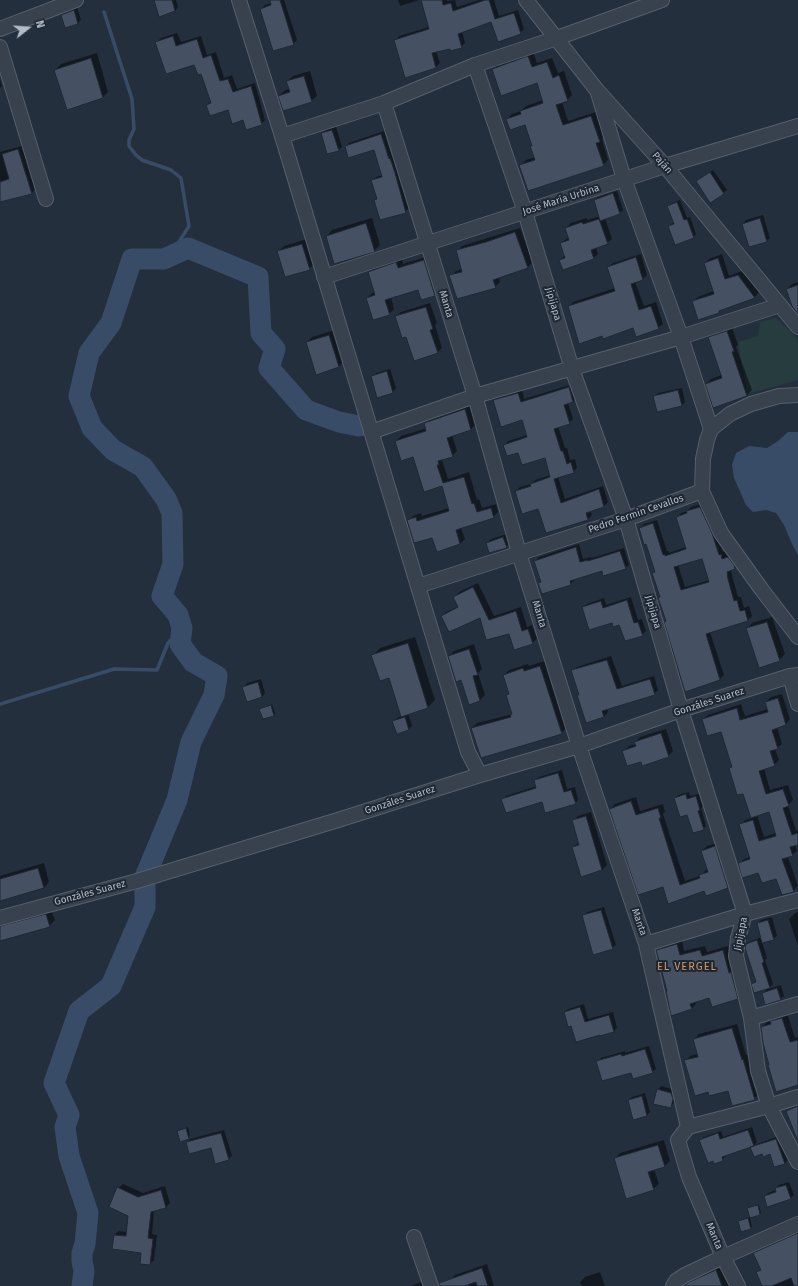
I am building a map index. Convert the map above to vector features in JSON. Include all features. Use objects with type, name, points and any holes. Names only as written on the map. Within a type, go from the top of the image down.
[{"type":"street","points":[[0,29],[76,0]]},
{"type":"street","points":[[239,0],[282,136],[468,752],[480,775]]},
{"type":"street","name":"Paján","points":[[526,0],[596,89],[665,166],[798,327]]},
{"type":"street","points":[[282,136],[384,103],[475,65],[557,38],[657,1]]},
{"type":"street","points":[[0,47],[46,199]]},
{"type":"street","name":"Jipijapa","points":[[475,65],[525,212],[572,369],[626,519],[681,710],[746,914],[738,938],[736,956],[751,1018],[758,1072],[769,1106],[798,1162]]},
{"type":"street","points":[[596,89],[624,179],[681,337],[711,429]]},
{"type":"street","name":"Manta","points":[[384,103],[475,396],[519,553],[580,746],[646,944],[688,1127],[678,1140],[689,1177],[723,1257],[738,1286]]},
{"type":"street","name":"José María Urbina","points":[[324,277],[624,179],[798,126]]},
{"type":"street","points":[[371,432],[475,396],[681,337],[780,305]]},
{"type":"street","points":[[798,395],[779,396],[751,404],[730,414],[711,429],[703,459],[702,491],[721,533],[798,637]]},
{"type":"street","name":"Pedro Fermin Cevallos","points":[[418,586],[626,519],[702,491]]},
{"type":"street","points":[[794,676],[798,704]]},
{"type":"street","name":"Gonzáles Suarez","points":[[0,918],[137,881],[338,820],[480,775],[580,746],[681,710],[794,676]]},
{"type":"street","points":[[646,944],[798,900]]},
{"type":"street","points":[[751,1018],[798,1004]]},
{"type":"street","points":[[688,1127],[798,1097]]},
{"type":"street","points":[[673,1286],[676,1281],[685,1275],[798,1224]]},
{"type":"street","points":[[414,1237],[431,1286]]},
{"type":"green space","points":[[776,318],[798,339],[798,380],[747,394],[738,342],[758,336],[760,322]]},
{"type":"water","points":[[788,432],[798,432],[798,555],[784,525],[776,513],[766,510],[753,512],[746,505],[734,478],[732,465],[736,453],[749,446],[767,448]]},
{"type":"building","points":[[154,0],[172,0],[175,11],[159,17]]},
{"type":"building","points":[[270,0],[280,0],[294,45],[273,51],[260,9],[271,5]]},
{"type":"building","points":[[421,0],[442,0],[443,5],[451,3],[453,11],[489,0],[495,19],[514,13],[521,34],[498,42],[491,22],[458,34],[462,48],[432,53],[436,68],[405,78],[394,40],[429,29]]},
{"type":"building","points":[[74,10],[78,24],[65,28],[61,15]]},
{"type":"building","points":[[173,36],[176,46],[197,39],[203,58],[211,55],[220,81],[228,79],[233,92],[251,86],[262,125],[246,130],[243,120],[232,124],[228,110],[210,116],[206,105],[211,103],[201,74],[198,75],[194,65],[166,74],[155,42]]},
{"type":"building","points":[[528,56],[532,67],[547,62],[553,78],[559,75],[568,101],[556,105],[563,125],[591,116],[600,142],[596,143],[604,166],[528,191],[519,165],[535,160],[530,146],[532,146],[525,125],[510,130],[506,119],[521,114],[520,111],[543,103],[537,83],[501,96],[492,69]]},
{"type":"building","points":[[91,58],[103,98],[67,110],[54,70]]},
{"type":"building","points":[[304,76],[312,102],[283,111],[278,96],[290,92],[286,81]]},
{"type":"building","points":[[332,130],[339,151],[327,154],[321,133]]},
{"type":"building","points":[[381,134],[395,173],[406,213],[380,220],[374,200],[377,199],[371,180],[382,177],[374,150],[348,158],[345,146]]},
{"type":"building","points":[[18,149],[32,194],[0,202],[0,182],[9,179],[2,154]]},
{"type":"building","points":[[710,172],[724,194],[710,203],[696,181]]},
{"type":"building","points":[[613,193],[620,214],[600,221],[594,200]]},
{"type":"building","points":[[677,202],[684,220],[687,219],[694,238],[675,245],[668,226],[674,224],[667,206]]},
{"type":"building","points":[[760,218],[767,242],[749,247],[742,224]]},
{"type":"building","points":[[599,219],[608,244],[591,250],[594,259],[563,270],[559,260],[565,258],[560,243],[569,240],[565,228],[582,222],[583,224]]},
{"type":"building","points":[[366,223],[375,252],[334,264],[326,236]]},
{"type":"building","points":[[515,232],[528,268],[493,280],[496,288],[457,299],[449,275],[462,272],[456,250]]},
{"type":"building","points":[[302,244],[310,270],[285,277],[277,251]]},
{"type":"building","points":[[636,257],[643,280],[631,284],[639,310],[651,306],[659,329],[636,337],[633,328],[603,339],[602,336],[579,344],[568,306],[615,291],[607,267]]},
{"type":"building","points":[[718,258],[725,279],[738,275],[755,298],[698,320],[692,301],[714,294],[704,263]]},
{"type":"building","points":[[424,260],[435,296],[421,300],[418,290],[385,300],[390,315],[373,320],[366,298],[375,295],[368,272],[396,262],[398,268]]},
{"type":"building","points":[[798,285],[798,314],[792,306],[786,289]]},
{"type":"building","points":[[426,307],[433,329],[430,330],[438,353],[414,361],[406,337],[402,338],[395,316]]},
{"type":"building","points":[[727,331],[734,351],[732,352],[747,396],[713,408],[705,384],[722,378],[708,337]]},
{"type":"building","points":[[329,335],[339,367],[316,375],[306,342]]},
{"type":"building","points":[[387,371],[393,393],[377,398],[371,376]]},
{"type":"building","points":[[569,387],[573,402],[564,405],[570,424],[554,429],[561,451],[563,451],[567,464],[571,462],[574,473],[554,479],[561,503],[599,489],[604,507],[586,513],[588,520],[546,533],[538,509],[522,514],[515,491],[531,486],[530,484],[550,477],[545,458],[522,465],[518,453],[507,456],[503,445],[527,437],[522,420],[501,427],[493,400],[518,393],[521,402]]},
{"type":"building","points":[[678,390],[682,406],[657,412],[653,396]]},
{"type":"building","points":[[465,409],[471,430],[447,438],[453,457],[438,461],[439,465],[437,465],[443,483],[464,477],[472,504],[474,503],[477,512],[491,508],[494,518],[456,530],[460,544],[437,552],[432,538],[414,543],[407,520],[416,517],[417,521],[449,511],[442,486],[424,492],[413,457],[401,461],[395,441],[426,431],[424,423]]},
{"type":"building","points":[[700,507],[712,533],[719,555],[721,554],[722,559],[728,557],[734,565],[735,569],[727,572],[728,579],[734,601],[737,600],[740,611],[745,610],[748,621],[706,634],[720,680],[685,692],[664,622],[666,621],[658,598],[660,597],[652,573],[655,572],[639,528],[653,523],[663,555],[665,554],[665,556],[686,549],[676,517],[687,513],[686,511]],"holes":[[[702,559],[709,582],[681,590],[674,567]]]},
{"type":"building","points":[[503,537],[507,548],[489,553],[486,543]]},
{"type":"building","points":[[576,547],[580,562],[620,551],[626,569],[603,576],[602,571],[570,581],[571,585],[542,594],[538,583],[541,582],[534,561]]},
{"type":"building","points":[[473,587],[489,620],[516,611],[522,631],[528,629],[533,644],[514,650],[509,634],[486,640],[480,618],[449,632],[441,616],[458,607],[453,597]]},
{"type":"building","points":[[627,600],[634,623],[638,622],[643,636],[625,641],[619,625],[613,627],[612,623],[589,630],[582,607],[601,601],[603,608]]},
{"type":"building","points":[[767,622],[780,661],[759,668],[746,628]]},
{"type":"building","points":[[408,643],[428,708],[401,717],[389,678],[380,681],[371,655]]},
{"type":"building","points":[[469,649],[478,675],[473,676],[480,701],[469,705],[461,680],[456,682],[448,656]]},
{"type":"building","points":[[607,660],[617,689],[650,679],[655,695],[602,711],[604,717],[586,723],[571,670]]},
{"type":"building","points":[[540,666],[562,734],[481,758],[471,728],[511,717],[510,715],[512,714],[506,695],[509,694],[503,675],[523,668],[524,671]]},
{"type":"building","points":[[258,682],[262,697],[247,702],[242,687]]},
{"type":"building","points":[[778,698],[786,725],[772,730],[778,749],[770,751],[775,766],[759,771],[766,794],[783,789],[789,806],[783,808],[792,835],[798,833],[798,845],[790,847],[793,856],[782,859],[794,892],[782,895],[776,879],[762,883],[758,873],[742,878],[738,863],[750,859],[739,824],[753,820],[759,841],[776,836],[769,812],[751,818],[743,794],[737,795],[729,768],[732,767],[721,732],[707,736],[702,719],[737,708],[740,720],[768,712],[765,702]]},
{"type":"building","points":[[271,705],[274,716],[263,719],[259,709]]},
{"type":"building","points":[[405,717],[409,730],[397,734],[392,721]]},
{"type":"building","points":[[661,733],[669,757],[642,766],[641,762],[627,766],[622,751],[636,746],[634,742]]},
{"type":"building","points":[[558,773],[564,792],[571,790],[576,804],[545,813],[542,802],[506,813],[501,799],[536,788],[534,780]]},
{"type":"building","points":[[686,794],[687,799],[696,796],[700,810],[698,811],[704,830],[693,833],[687,815],[680,817],[674,798]]},
{"type":"building","points":[[631,801],[636,815],[658,808],[661,818],[659,818],[680,885],[700,878],[699,875],[708,872],[701,851],[715,846],[728,888],[706,896],[704,891],[668,904],[663,887],[638,895],[609,809]]},
{"type":"building","points":[[586,816],[602,870],[581,877],[572,847],[579,845],[572,820]]},
{"type":"building","points":[[38,868],[44,888],[0,901],[0,879]]},
{"type":"building","points":[[601,910],[613,949],[593,955],[582,915]]},
{"type":"building","points":[[46,914],[50,927],[0,941],[0,926]]},
{"type":"building","points":[[768,920],[774,940],[762,943],[757,923]]},
{"type":"building","points":[[757,940],[770,988],[754,993],[751,984],[756,982],[745,948],[746,944]]},
{"type":"building","points":[[677,944],[680,955],[700,950],[702,956],[723,950],[729,973],[731,972],[738,999],[712,1007],[709,998],[690,1004],[692,1009],[671,1016],[667,991],[656,950]]},
{"type":"building","points":[[777,988],[781,1000],[765,1005],[762,993]]},
{"type":"building","points":[[580,1007],[585,1022],[609,1015],[614,1032],[576,1042],[571,1026],[568,1027],[564,1012]]},
{"type":"building","points":[[782,1018],[790,1042],[798,1040],[798,1085],[776,1092],[768,1065],[761,1027],[771,1024],[770,1021]]},
{"type":"building","points":[[732,1028],[755,1100],[732,1106],[728,1091],[709,1096],[708,1092],[695,1096],[684,1060],[698,1057],[693,1039]]},
{"type":"building","points":[[645,1049],[653,1073],[633,1079],[631,1073],[602,1081],[596,1061],[621,1054],[622,1056]]},
{"type":"building","points":[[657,1089],[671,1093],[673,1099],[671,1108],[653,1104]]},
{"type":"building","points":[[642,1096],[647,1116],[633,1120],[628,1100]]},
{"type":"building","points":[[798,1106],[798,1139],[797,1139],[786,1111]]},
{"type":"building","points":[[186,1128],[189,1139],[180,1142],[177,1131]]},
{"type":"building","points":[[748,1130],[754,1146],[722,1157],[723,1161],[714,1164],[713,1161],[708,1163],[699,1140],[718,1133],[720,1139]]},
{"type":"building","points":[[221,1133],[229,1160],[215,1164],[211,1148],[189,1154],[186,1142]]},
{"type":"building","points":[[776,1139],[785,1164],[774,1167],[770,1154],[763,1157],[762,1154],[754,1157],[750,1147]]},
{"type":"building","points":[[658,1145],[665,1167],[648,1172],[654,1190],[626,1199],[614,1158]]},
{"type":"building","points":[[786,1185],[791,1199],[767,1207],[764,1196],[776,1192],[775,1188]]},
{"type":"building","points":[[117,1187],[138,1197],[161,1190],[166,1208],[151,1212],[148,1238],[153,1239],[150,1265],[140,1264],[141,1253],[112,1249],[114,1235],[126,1236],[128,1216],[109,1207]]},
{"type":"building","points":[[758,1205],[760,1215],[750,1218],[747,1208]]},
{"type":"building","points":[[748,1218],[751,1229],[741,1232],[738,1221]]},
{"type":"building","points":[[798,1233],[798,1286],[794,1286],[791,1278],[772,1286],[762,1286],[756,1272],[761,1270],[753,1253]]},
{"type":"building","points":[[482,1268],[488,1286],[477,1286],[476,1282],[464,1286],[439,1286],[439,1283]]},
{"type":"building","points":[[716,1270],[722,1286],[684,1286],[689,1282]]},
{"type":"waterway","points":[[104,12],[132,99],[134,129],[129,140],[129,146],[142,160],[171,170],[181,178],[189,226],[177,245],[164,259]]},
{"type":"waterway","points":[[82,1286],[84,1271],[82,1253],[85,1244],[88,1213],[69,1156],[65,1127],[69,1115],[54,1083],[79,1011],[111,986],[145,907],[145,877],[177,800],[191,742],[214,695],[217,676],[193,662],[180,644],[182,628],[178,615],[162,596],[173,564],[172,513],[166,499],[143,467],[113,450],[92,428],[79,396],[89,353],[111,323],[132,259],[164,259],[188,248],[258,277],[261,333],[275,349],[269,368],[306,410],[339,422],[359,426]]},
{"type":"waterway","points":[[0,704],[114,669],[157,670],[168,643],[182,628]]},
{"type":"district","name":"EL VERGEL","points":[[687,967]]}]
